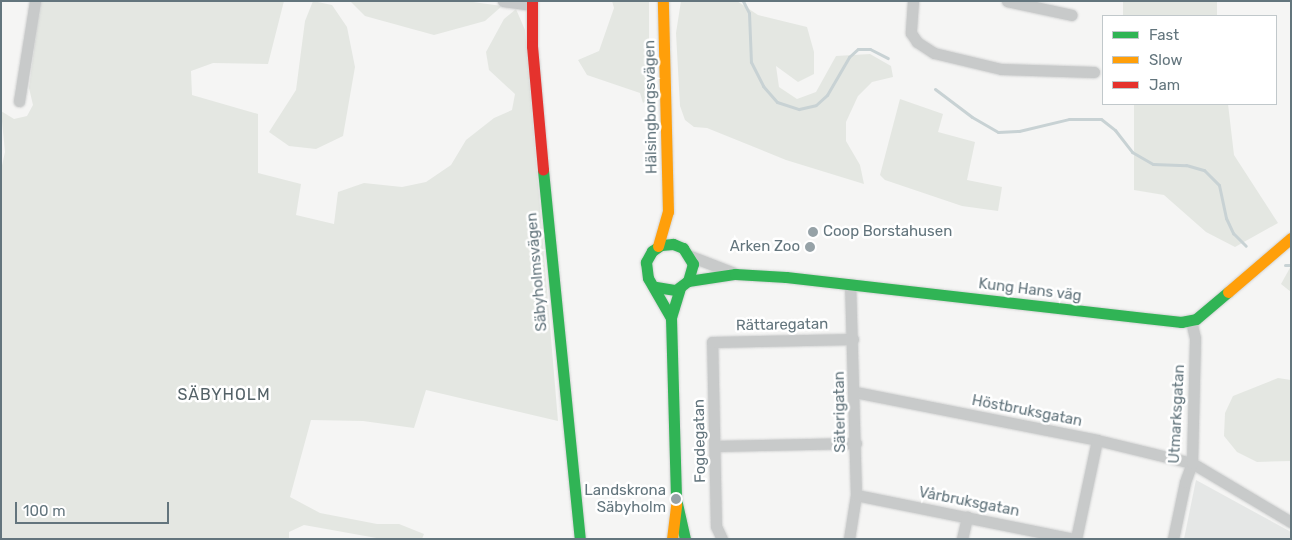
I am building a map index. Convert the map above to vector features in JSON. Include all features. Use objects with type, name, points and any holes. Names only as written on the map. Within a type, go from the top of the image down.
[{"type":"street","points":[[19,101],[35,1]]},
{"type":"street","points":[[503,1],[532,3]]},
{"type":"street","name":"Hälsingborgsvägen","points":[[658,246],[668,212],[663,1]]},
{"type":"street","points":[[912,1],[911,33],[917,42],[934,53],[1001,69],[1094,72]]},
{"type":"street","points":[[1007,1],[1072,15]]},
{"type":"street","name":"Säbyholmsvägen","points":[[532,3],[532,46],[563,400],[580,539]]},
{"type":"street","name":"Hälsingborgsvägen","points":[[668,212],[680,246]]},
{"type":"street","points":[[1191,320],[1291,238]]},
{"type":"street","points":[[671,318],[656,287],[648,278],[646,266],[649,254],[658,246],[669,243],[680,246],[690,256],[693,269],[684,285],[671,318],[676,503],[672,539]]},
{"type":"street","name":"Kung Hans väg","points":[[690,256],[735,274],[850,284],[1181,322],[1191,320]]},
{"type":"street","name":"Kung Hans väg","points":[[684,285],[735,274]]},
{"type":"street","name":"Säterigatan","points":[[849,539],[856,495],[856,392],[850,284]]},
{"type":"street","points":[[656,287],[668,291],[684,285]]},
{"type":"street","name":"Utmarksgatan","points":[[1173,539],[1185,482],[1192,463],[1195,338],[1191,320]]},
{"type":"street","name":"Rättaregatan","points":[[712,342],[853,339]]},
{"type":"street","name":"Fogdegatan","points":[[712,342],[716,526],[722,539]]},
{"type":"street","name":"Höstbruksgatan","points":[[856,392],[1097,440],[1192,463],[1291,522]]},
{"type":"street","points":[[1076,539],[1097,440]]},
{"type":"street","points":[[715,446],[856,442]]},
{"type":"street","name":"Vårbruksgatan","points":[[856,495],[1076,539]]},
{"type":"street","points":[[676,503],[685,539]]},
{"type":"street","points":[[962,539],[967,517]]},
{"type":"shaded area","points":[[40,1],[284,1],[268,64],[213,63],[191,71],[192,95],[258,114],[258,173],[301,184],[296,215],[334,224],[338,192],[364,183],[402,187],[426,182],[451,165],[466,140],[494,118],[512,110],[515,94],[489,70],[486,52],[504,19],[516,9],[525,30],[558,421],[426,390],[414,428],[363,421],[311,420],[290,497],[320,513],[377,524],[399,524],[424,534],[422,539],[382,539],[304,525],[289,532],[289,539],[1,539],[1,170],[5,152],[1,111],[14,119],[27,116],[33,105],[29,88]]},
{"type":"shaded area","points":[[313,1],[332,5],[347,27],[355,67],[343,136],[316,149],[289,146],[269,132],[296,90],[305,21]]},
{"type":"shaded area","points":[[350,1],[466,1],[502,6],[485,21],[434,35],[365,16]]},
{"type":"shaded area","points":[[612,1],[649,1],[649,99],[643,103],[640,93],[587,75],[578,60],[599,51],[614,8]]},
{"type":"shaded area","points":[[681,1],[737,1],[758,15],[807,27],[814,52],[814,74],[798,82],[776,66],[779,87],[797,99],[816,92],[836,56],[870,54],[891,66],[893,77],[872,82],[858,96],[846,122],[846,141],[860,165],[864,184],[786,160],[707,128],[694,127],[685,120],[680,106],[676,33]]},
{"type":"shaded area","points":[[1123,1],[1217,1],[1217,15],[1123,15]]},
{"type":"shaded area","points":[[900,99],[943,114],[938,132],[975,142],[967,180],[1002,187],[998,211],[962,206],[885,180],[880,175]]},
{"type":"shaded area","points":[[1134,105],[1228,105],[1234,155],[1278,223],[1235,247],[1206,232],[1164,195],[1134,190]]},
{"type":"shaded area","points":[[1291,266],[1291,292],[1281,284]]},
{"type":"shaded area","points":[[1278,378],[1291,380],[1291,461],[1257,462],[1237,452],[1224,436],[1225,413],[1233,396]]},
{"type":"shaded area","points":[[1196,480],[1291,532],[1291,539],[1184,539]]},
{"type":"waterway","points":[[743,1],[749,13],[751,62],[763,86],[777,102],[799,109],[816,105],[827,95],[849,57],[858,49],[870,49],[888,58]]},
{"type":"waterway","points":[[935,89],[972,117],[998,132],[1019,131],[1069,119],[1101,119],[1115,130],[1132,152],[1153,164],[1186,165],[1204,170],[1219,185],[1226,218],[1233,233],[1246,246]]},
{"type":"waterway","points":[[1285,265],[1291,265]]},
{"type":"traffic: fast","points":[[543,170],[580,539]]},
{"type":"traffic: fast","points":[[656,287],[676,290],[688,281],[693,264],[683,248],[673,244],[661,245],[652,251],[646,262],[648,278],[671,318]]},
{"type":"traffic: fast","points":[[688,281],[735,274],[786,277],[1181,322],[1196,319],[1228,292]]},
{"type":"traffic: fast","points":[[680,288],[671,318],[676,499],[685,539]]},
{"type":"traffic: slow","points":[[658,246],[668,212],[663,1]]},
{"type":"traffic: slow","points":[[1228,292],[1291,238]]},
{"type":"traffic: slow","points":[[672,539],[676,504]]},
{"type":"traffic: jam","points":[[532,1],[532,46],[543,170]]},
{"type":"place","name":"Coop Borstahusen","points":[[813,232]]},
{"type":"place","name":"Arken Zoo","points":[[810,247]]},
{"type":"place","name":"Landskrona Säbyholm","points":[[676,499]]},
{"type":"district","name":"SÄBYHOLM","points":[[224,395]]}]
